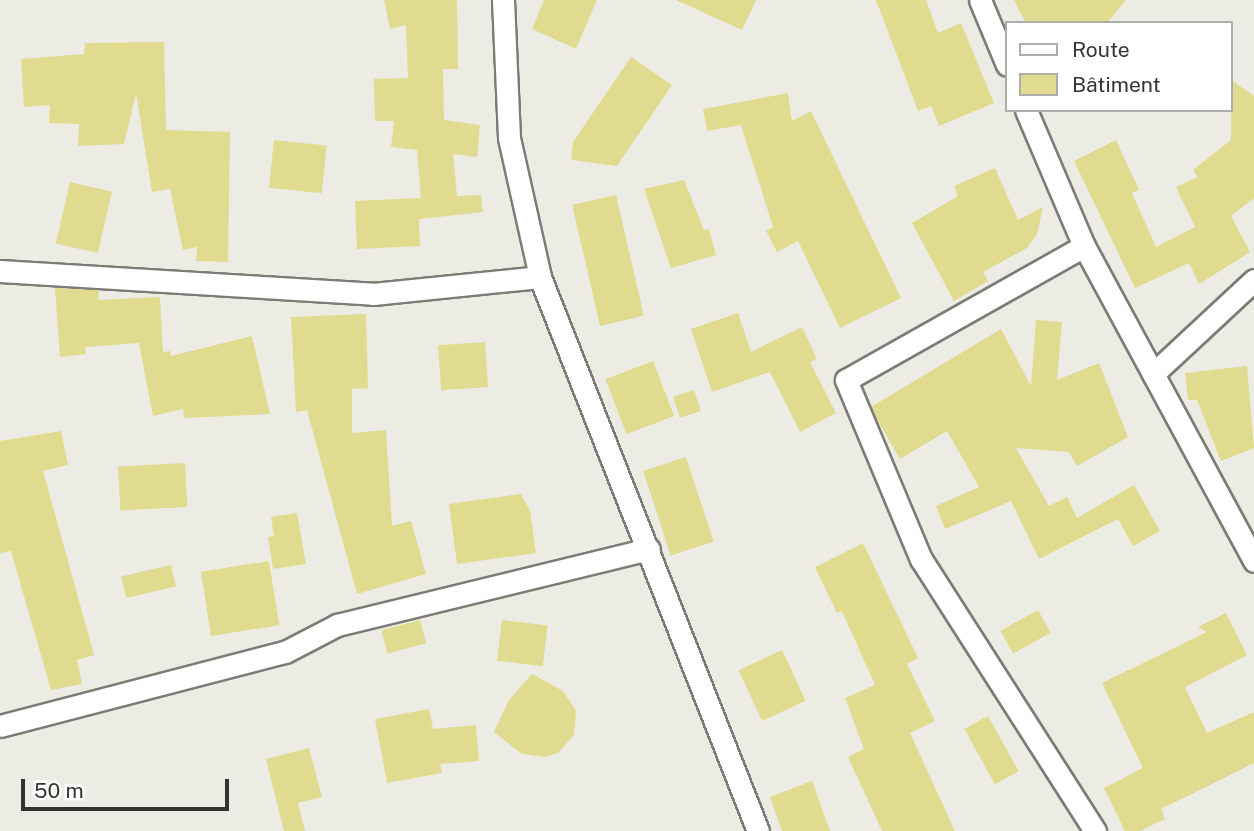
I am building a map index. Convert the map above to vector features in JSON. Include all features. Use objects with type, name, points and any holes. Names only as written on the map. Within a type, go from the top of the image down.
[{"type":"street","points":[[503,0],[509,138],[540,277],[758,831]]},
{"type":"street","points":[[980,0],[1006,63]]},
{"type":"street","points":[[1027,112],[1084,247],[1254,561]]},
{"type":"street","points":[[1084,247],[846,380],[921,559],[1095,831]]},
{"type":"street","points":[[0,271],[373,294],[540,277]]},
{"type":"street","points":[[1153,374],[1254,280]]},
{"type":"street","points":[[0,726],[285,652],[337,625],[649,549]]},
{"type":"building","points":[[384,0],[457,0],[458,69],[443,69],[444,120],[480,125],[477,157],[453,154],[457,196],[481,195],[483,212],[419,219],[420,246],[357,249],[355,201],[421,198],[417,150],[391,147],[394,121],[375,121],[374,79],[408,78],[406,25],[390,29]]},
{"type":"building","points":[[544,0],[597,0],[576,49],[532,29]]},
{"type":"building","points":[[676,0],[756,0],[742,30]]},
{"type":"building","points":[[876,0],[926,0],[938,33],[961,23],[994,103],[939,126],[931,106],[918,111]]},
{"type":"building","points":[[1014,0],[1126,0],[1109,21],[1025,21]]},
{"type":"building","points":[[164,42],[166,130],[230,132],[228,262],[196,261],[197,247],[183,250],[170,189],[152,192],[136,93],[124,144],[78,146],[79,124],[49,123],[50,105],[24,107],[21,59],[84,54],[85,43]]},
{"type":"building","points":[[631,57],[672,85],[617,166],[571,160],[573,142]]},
{"type":"building","points":[[1233,81],[1254,96],[1254,198],[1231,216],[1250,252],[1199,284],[1189,263],[1135,288],[1074,161],[1116,140],[1139,190],[1132,193],[1156,247],[1195,227],[1176,187],[1198,177],[1193,170],[1231,140]]},
{"type":"building","points":[[788,93],[792,121],[811,111],[901,298],[840,328],[798,241],[777,252],[766,231],[773,227],[741,125],[707,131],[703,109]]},
{"type":"building","points":[[274,140],[327,146],[322,193],[269,188]]},
{"type":"building","points":[[995,168],[1018,220],[1043,207],[1037,234],[1027,248],[983,272],[988,281],[954,301],[912,223],[958,196],[954,186]]},
{"type":"building","points":[[684,180],[704,230],[709,229],[716,255],[671,268],[644,189]]},
{"type":"building","points":[[70,182],[112,192],[98,253],[56,243]]},
{"type":"building","points":[[616,195],[644,316],[600,326],[572,205]]},
{"type":"building","points":[[55,288],[99,290],[98,300],[160,297],[163,352],[170,351],[171,356],[252,336],[270,414],[184,418],[183,409],[153,416],[139,343],[85,347],[86,354],[60,357]]},
{"type":"building","points":[[738,313],[751,352],[802,327],[817,359],[810,362],[836,413],[800,432],[770,372],[712,392],[691,329]]},
{"type":"building","points":[[366,314],[368,388],[352,389],[352,433],[386,430],[392,526],[411,521],[426,574],[357,594],[307,410],[296,412],[291,317]]},
{"type":"building","points":[[1036,320],[1062,322],[1057,380],[1099,363],[1128,437],[1077,466],[1069,452],[1016,448],[1049,506],[1067,497],[1077,518],[1134,485],[1160,531],[1133,546],[1118,519],[1039,559],[1011,501],[945,529],[936,506],[979,487],[947,431],[900,459],[871,407],[1001,329],[1031,386]]},
{"type":"building","points":[[485,342],[488,387],[441,390],[438,345]]},
{"type":"building","points":[[653,361],[674,416],[627,434],[605,379]]},
{"type":"building","points":[[1247,366],[1254,448],[1221,461],[1197,400],[1188,400],[1185,373]]},
{"type":"building","points":[[694,390],[701,411],[680,418],[673,397]]},
{"type":"building","points":[[61,431],[68,465],[43,471],[94,655],[77,660],[82,684],[51,690],[11,551],[0,553],[0,441]]},
{"type":"building","points":[[686,457],[714,542],[671,556],[643,471]]},
{"type":"building","points":[[185,463],[187,507],[120,510],[118,467]]},
{"type":"building","points":[[521,494],[530,511],[536,553],[457,564],[449,504]]},
{"type":"building","points":[[297,513],[306,564],[273,569],[268,537],[274,536],[271,517]]},
{"type":"building","points":[[863,543],[918,658],[907,664],[935,721],[910,733],[955,831],[882,831],[848,757],[864,749],[845,698],[875,685],[842,611],[837,613],[815,567]]},
{"type":"building","points":[[269,561],[279,625],[211,636],[201,572]]},
{"type":"building","points":[[171,565],[176,586],[126,598],[121,576]]},
{"type":"building","points":[[1038,610],[1051,633],[1013,654],[1000,631]]},
{"type":"building","points":[[1226,613],[1247,655],[1185,687],[1207,733],[1254,712],[1254,763],[1161,809],[1165,819],[1140,831],[1125,831],[1104,788],[1143,768],[1102,683],[1207,632],[1198,627]]},
{"type":"building","points":[[420,620],[426,643],[388,654],[381,630]]},
{"type":"building","points":[[502,620],[548,626],[543,666],[497,661]]},
{"type":"building","points":[[782,650],[806,701],[762,721],[738,670]]},
{"type":"building","points":[[532,674],[563,691],[576,711],[574,735],[558,753],[546,757],[522,754],[494,732],[509,700]]},
{"type":"building","points":[[429,709],[433,729],[476,725],[479,761],[440,764],[442,773],[387,783],[375,719]]},
{"type":"building","points":[[988,716],[1019,771],[995,784],[964,729]]},
{"type":"building","points":[[309,748],[322,797],[298,803],[305,831],[284,831],[266,759]]},
{"type":"building","points":[[812,781],[830,831],[782,831],[770,797]]}]
